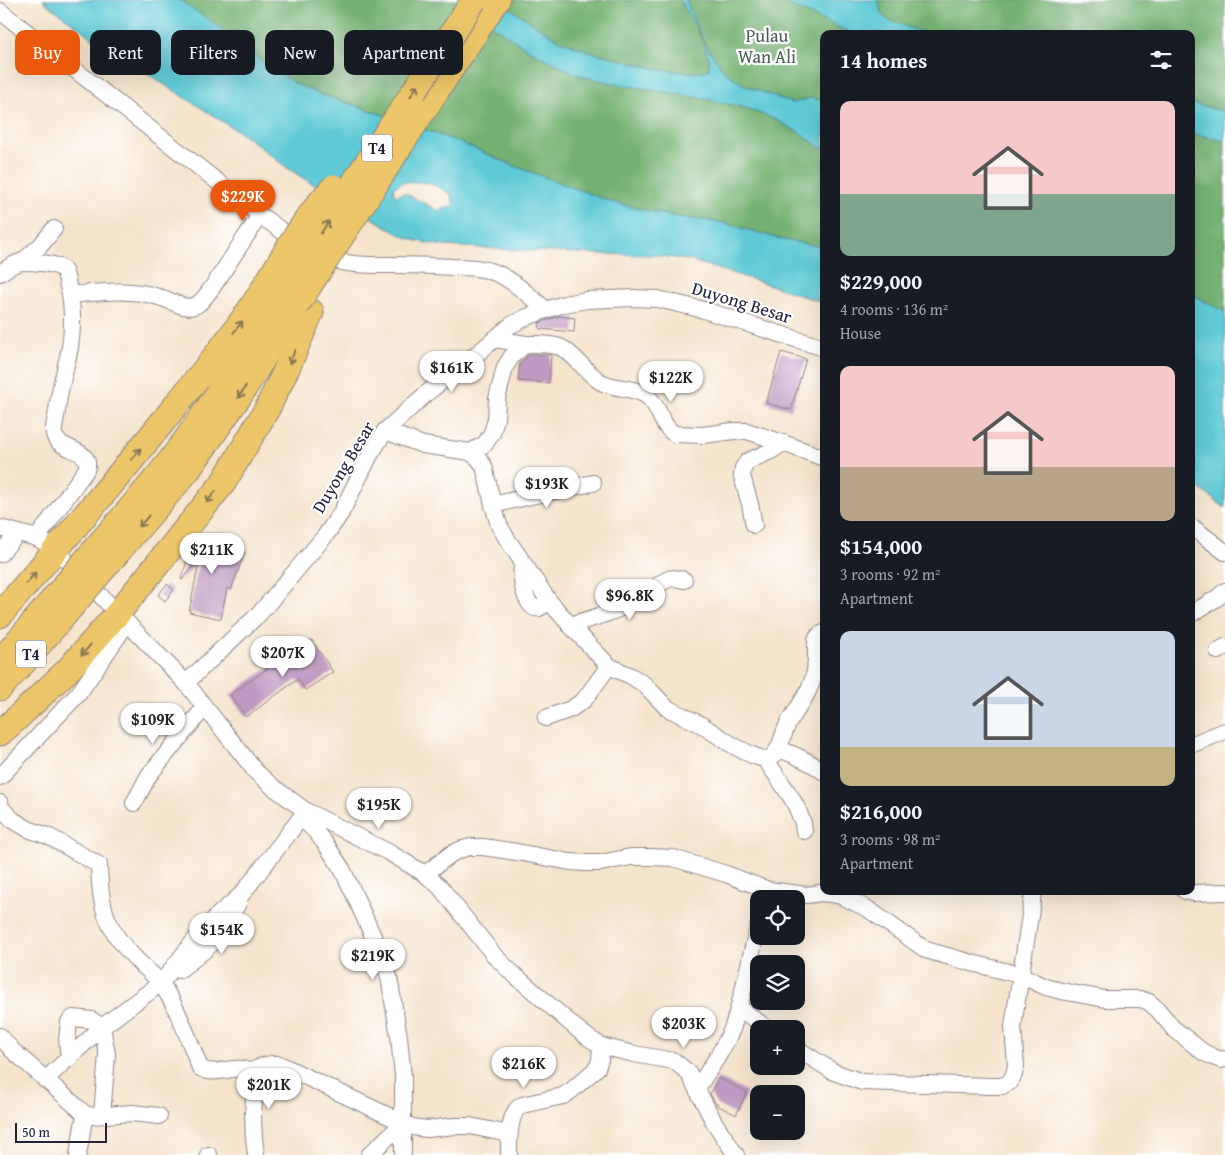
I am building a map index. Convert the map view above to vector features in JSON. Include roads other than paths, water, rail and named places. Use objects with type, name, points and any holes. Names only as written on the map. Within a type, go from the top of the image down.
[{"type":"highway","name":"T4","points":[[0,662],[53,614],[109,548],[188,470],[240,395],[288,300],[388,132],[474,0]]},
{"type":"highway","points":[[0,616],[46,544],[137,454],[250,311],[288,300],[345,248],[424,111],[496,0]]},
{"type":"highway","points":[[0,733],[122,618],[223,483],[267,409],[288,366],[288,300]]},
{"type":"highway","name":"T4","points":[[0,688],[22,664],[53,614]]},
{"type":"street","points":[[0,11],[286,235],[314,252],[340,262],[358,264],[478,268],[495,272],[529,295],[546,310]]},
{"type":"street","points":[[71,295],[125,291],[163,298],[187,307],[198,305],[212,288],[260,215]]},
{"type":"street","points":[[0,273],[14,264],[23,261],[40,246],[54,229]]},
{"type":"street","points":[[23,261],[49,264],[57,266],[64,271],[71,295],[72,329],[58,399],[54,434],[63,444],[86,456],[88,461],[86,470],[46,544]]},
{"type":"street","name":"Duyong Besar","points":[[186,683],[260,613],[325,536],[341,513],[370,455],[385,431],[426,394],[511,325],[527,317],[564,304],[587,300],[658,299],[704,310],[820,347]]},
{"type":"street","points":[[495,339],[526,344],[548,344],[566,350],[592,376],[602,383],[639,392],[647,396],[653,402],[666,426],[674,434],[703,435],[747,431],[820,456]]},
{"type":"street","points":[[470,452],[485,444],[492,433],[496,419],[496,399],[505,367],[512,356],[526,344]]},
{"type":"street","points":[[385,431],[423,445],[470,452],[478,458],[484,466],[499,525],[549,601],[609,666],[632,676],[667,708],[700,724],[734,746],[766,760],[794,803],[803,823],[804,831]]},
{"type":"street","points":[[754,525],[742,476],[743,468],[748,461],[771,451],[783,442]]},
{"type":"street","points":[[494,505],[593,483]]},
{"type":"street","points":[[0,528],[46,544],[122,618],[186,683],[256,772],[304,814],[342,869],[382,954],[389,977],[399,1037],[402,1076],[403,1155]]},
{"type":"street","points":[[1195,529],[1225,552]]},
{"type":"street","points":[[0,554],[18,533]]},
{"type":"street","points":[[570,625],[631,604],[646,596],[662,582],[669,579],[684,580]]},
{"type":"street","points":[[1195,612],[1225,591]]},
{"type":"street","points":[[0,777],[79,693],[122,618]]},
{"type":"street","points":[[766,760],[772,758],[779,749],[788,723],[796,714],[811,687],[816,659],[816,640],[820,635]]},
{"type":"street","points":[[546,718],[571,709],[584,700],[609,666]]},
{"type":"street","points":[[134,803],[149,774],[204,708]]},
{"type":"street","points":[[1195,743],[1225,731]]},
{"type":"street","points":[[779,749],[800,757],[820,769]]},
{"type":"street","points":[[0,803],[2,809],[13,820],[28,829],[50,837],[100,865],[101,898],[111,930],[121,944],[161,983],[174,1005],[200,1068],[209,1072],[239,1068],[250,1072],[266,1064],[276,1063],[412,1127],[426,1129],[470,1126],[509,1134]]},
{"type":"street","points":[[304,814],[390,853],[425,874],[440,887],[510,971],[586,1036],[601,1046],[674,1061],[688,1072],[714,1122],[736,1155]]},
{"type":"street","points":[[45,1080],[102,1027],[161,983],[194,941],[218,915],[242,894],[304,814]]},
{"type":"street","points":[[425,874],[450,854],[462,849],[483,847],[586,863],[600,863],[631,857],[673,858],[726,874],[757,890]]},
{"type":"street","points":[[1195,893],[1225,892]]},
{"type":"street","points":[[805,895],[820,893]]},
{"type":"street","points":[[836,895],[868,909],[926,950],[972,964],[1020,975],[1046,987],[1105,999],[1140,999],[1149,1002],[1173,1028],[1203,1052],[1221,1060],[1225,1059]]},
{"type":"street","points":[[805,1054],[834,1072],[862,1082],[1002,1086],[1010,1082],[1016,1066],[1013,1026],[1033,895]]},
{"type":"street","points":[[697,1088],[722,1050],[731,1030],[753,945]]},
{"type":"street","points":[[738,1008],[755,1020]]},
{"type":"street","points":[[69,1059],[68,1022],[73,1018],[92,1020],[102,1027],[107,1054],[102,1115]]},
{"type":"street","points":[[0,1036],[12,1050],[85,1114],[92,1116],[132,1113],[159,1116]]},
{"type":"street","points":[[509,1155],[509,1134],[514,1112],[517,1108],[522,1105],[563,1096],[572,1090],[597,1068],[600,1060],[601,1046]]},
{"type":"street","points":[[250,1072],[255,1096],[253,1134],[256,1155]]},
{"type":"street","points":[[78,1155],[85,1114]]},
{"type":"street","points":[[369,1155],[402,1123]]},
{"type":"water","points":[[42,0],[179,0],[223,30],[171,30],[171,75],[255,75],[255,56],[265,63],[265,75],[282,75],[294,83],[319,94],[459,142],[517,167],[612,202],[671,216],[724,223],[784,240],[820,246],[820,302],[689,260],[654,255],[592,254],[444,246],[417,241],[403,236],[286,167],[247,137],[149,75],[161,75],[161,30],[90,30],[90,36]],"holes":[[[403,182],[429,183],[451,195],[454,205],[439,211],[405,193],[395,196],[393,188]]]},
{"type":"water","points":[[453,0],[497,0],[559,40],[588,51],[660,70],[696,73],[708,70],[708,55],[700,35],[680,0],[686,0],[703,41],[729,75],[746,86],[792,103],[811,98],[820,100],[820,147],[800,133],[772,118],[743,107],[578,75],[529,50]]},
{"type":"water","points":[[779,0],[878,0],[881,12],[886,19],[915,30],[844,30]]},
{"type":"water","points":[[1195,104],[1225,112],[1225,141],[1195,134]]},
{"type":"water","points":[[1195,296],[1225,312],[1225,508],[1195,485]]},
{"type":"park label","name":"Pulau Wan Ali","points":[[767,45]]}]
